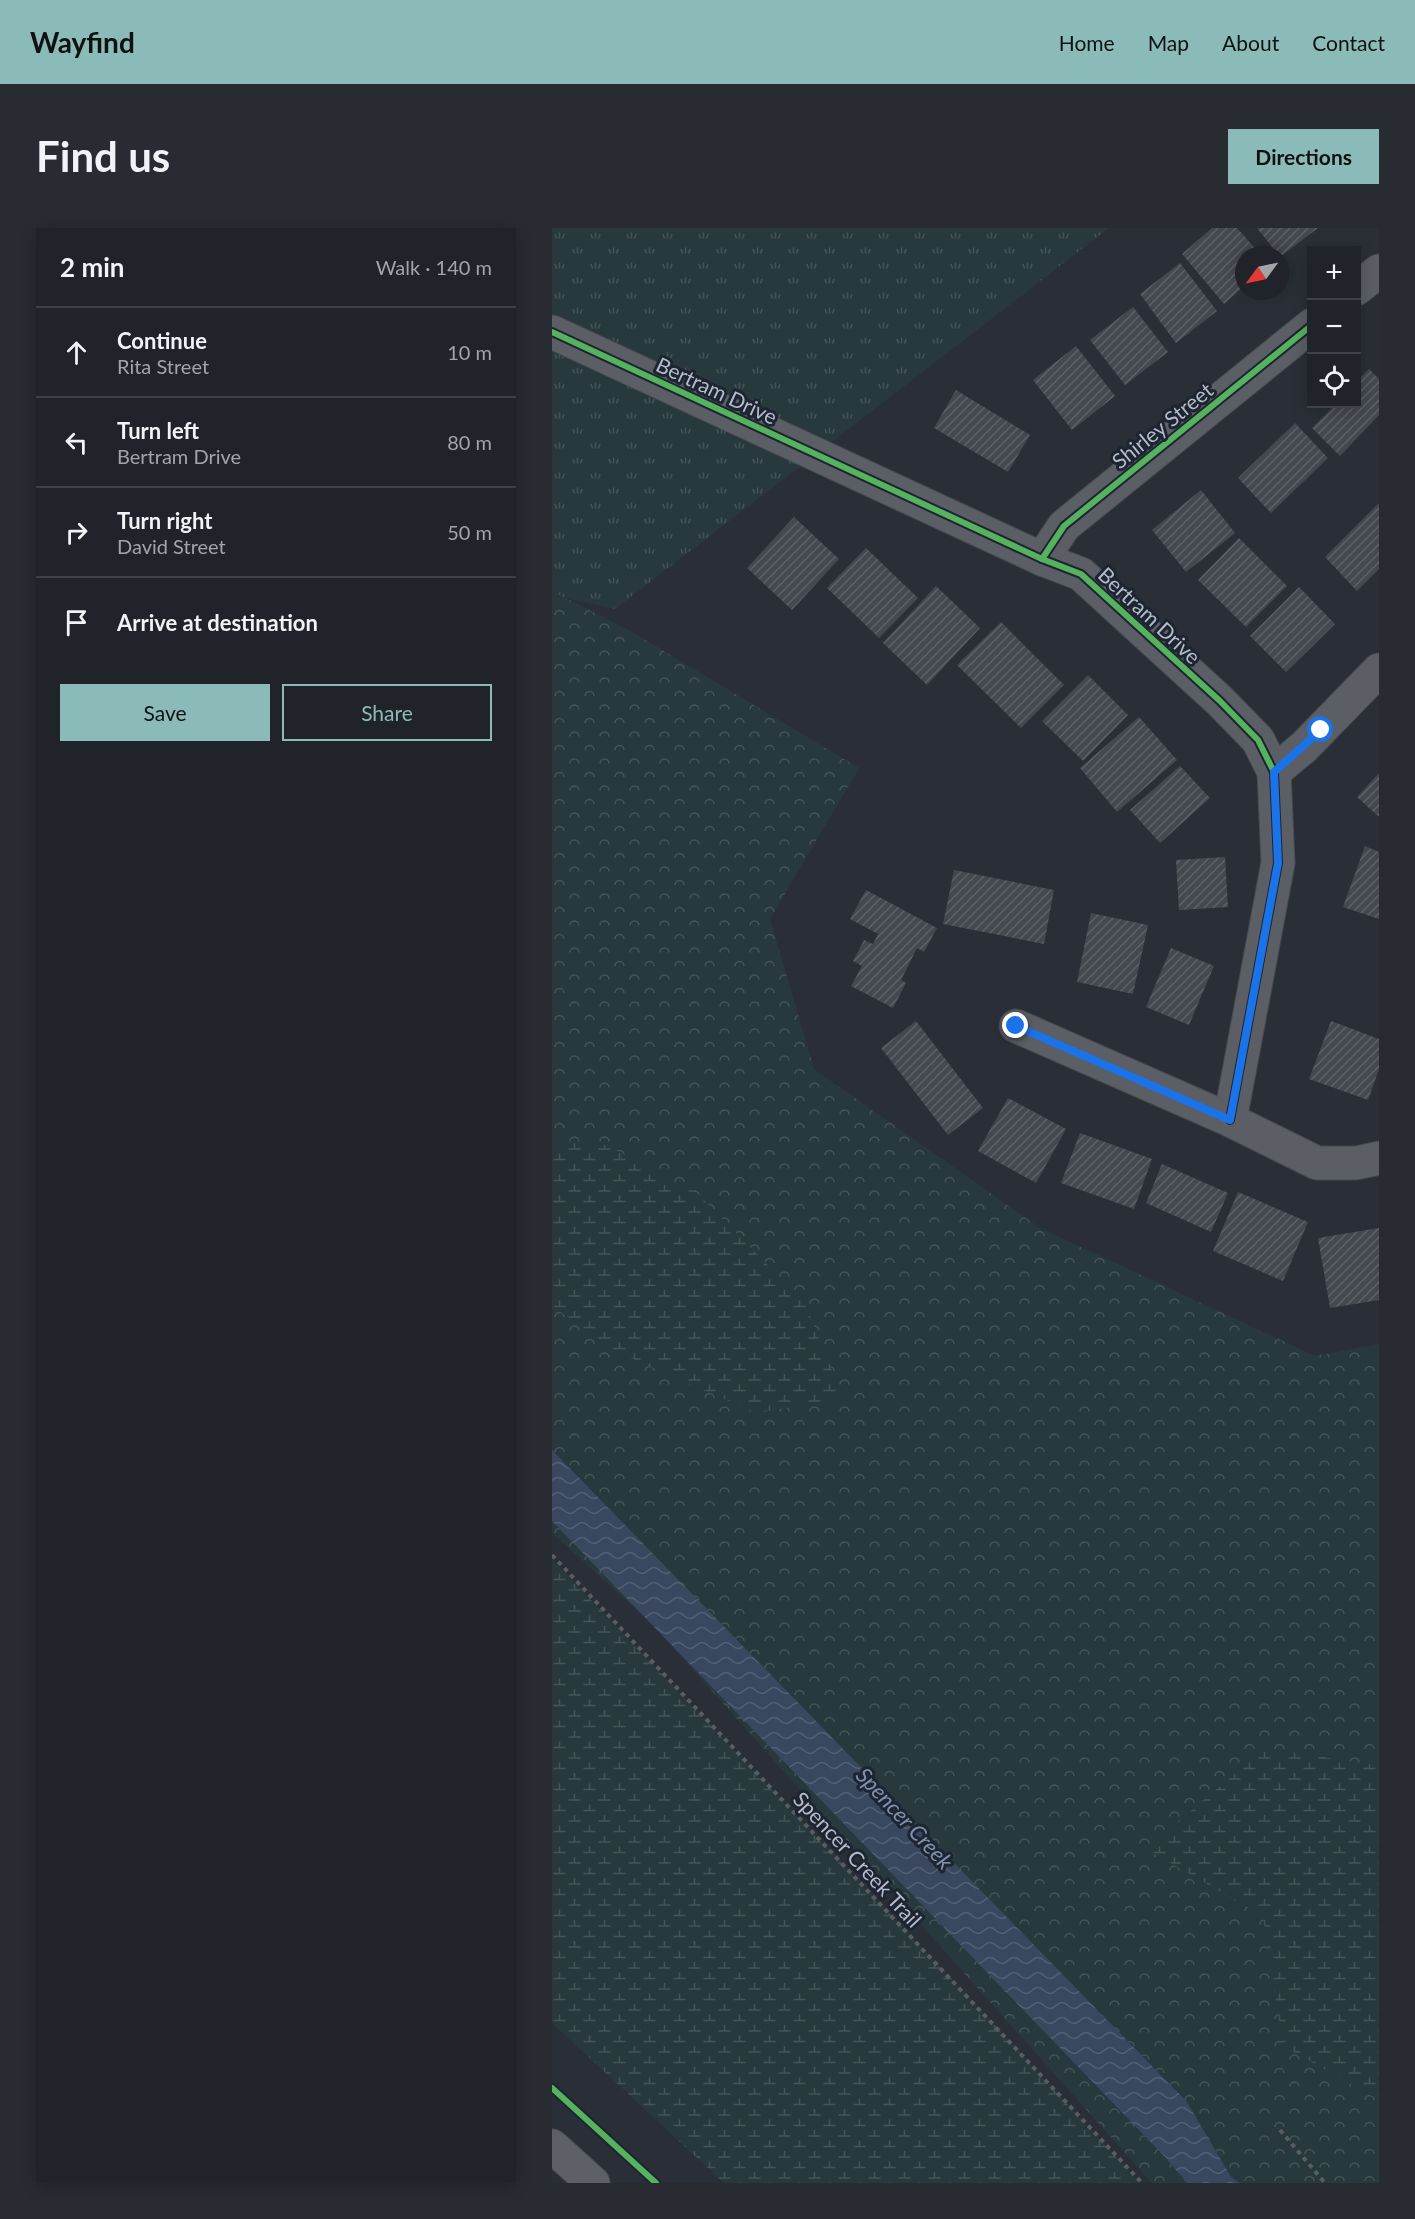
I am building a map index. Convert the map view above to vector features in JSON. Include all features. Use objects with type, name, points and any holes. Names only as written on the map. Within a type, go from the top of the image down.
[{"type":"main road","points":[[552,2146],[593,2183]]},
{"type":"street","points":[[1361,285],[1379,270]]},
{"type":"street","name":"Shirley Street","points":[[1042,559],[1064,526],[1307,328]]},
{"type":"street","name":"Bertram Drive","points":[[552,332],[1042,559],[1081,574],[1220,701],[1258,740],[1274,772],[1278,863],[1230,1120]]},
{"type":"street","points":[[1274,772],[1305,747],[1379,670]]},
{"type":"street","points":[[1016,1026],[1230,1120],[1317,1163],[1356,1163],[1379,1158]]},
{"type":"path","points":[[1280,2130],[1325,2183]]},
{"type":"green space","points":[[552,228],[1109,228],[615,609],[552,595]]},
{"type":"green space","points":[[552,591],[632,632],[859,768],[770,919],[814,1069],[1040,1228],[1315,1356],[1379,1344],[1379,2183],[1152,2183],[651,1623],[552,1533]]},
{"type":"green space","points":[[552,1142],[606,1145],[697,1193],[805,1303],[843,1398],[756,1413],[603,1346],[552,1305]]},
{"type":"green space","points":[[552,1559],[968,1996],[1140,2183],[724,2183],[552,2023]]},
{"type":"green space","points":[[1265,1748],[1379,1766],[1379,2100],[1283,2046],[1263,1916],[1146,1849]]},
{"type":"water","name":"Spencer Creek","points":[[552,1450],[1187,2102],[1231,2177],[1240,2183],[1187,2183],[1166,2158],[552,1521]]},
{"type":"building","points":[[1212,228],[1237,228],[1253,246],[1235,246],[1235,294],[1224,304],[1182,254]]},
{"type":"building","points":[[1257,228],[1318,228],[1289,250],[1289,246],[1271,246]]},
{"type":"building","points":[[1180,263],[1217,311],[1176,343],[1140,294]]},
{"type":"building","points":[[1133,307],[1168,352],[1125,385],[1090,340]]},
{"type":"building","points":[[1076,346],[1115,396],[1072,430],[1033,380]]},
{"type":"building","points":[[1369,369],[1379,379],[1379,415],[1340,456],[1312,428],[1332,408],[1361,408],[1361,377]]},
{"type":"building","points":[[956,390],[1030,435],[1008,472],[934,428]]},
{"type":"building","points":[[1295,423],[1328,458],[1271,513],[1238,478]]},
{"type":"building","points":[[1201,490],[1235,533],[1186,572],[1152,530]]},
{"type":"building","points":[[1379,503],[1379,569],[1357,591],[1325,557]]},
{"type":"building","points":[[794,517],[839,559],[792,610],[747,568]]},
{"type":"building","points":[[1239,538],[1287,586],[1246,627],[1198,580]]},
{"type":"building","points":[[866,548],[918,598],[879,638],[827,588]]},
{"type":"building","points":[[936,586],[980,628],[927,685],[883,643]]},
{"type":"building","points":[[1299,587],[1335,624],[1286,672],[1250,636]]},
{"type":"building","points":[[1001,622],[1064,685],[1021,728],[957,665]]},
{"type":"building","points":[[1088,675],[1128,715],[1083,761],[1042,721]]},
{"type":"building","points":[[1139,717],[1177,760],[1117,812],[1080,768]]},
{"type":"building","points":[[1180,766],[1210,798],[1160,843],[1130,810]]},
{"type":"building","points":[[1379,773],[1379,817],[1357,797]]},
{"type":"building","points":[[1365,846],[1379,852],[1379,919],[1343,907]]},
{"type":"building","points":[[1225,857],[1228,907],[1179,910],[1176,860]]},
{"type":"building","points":[[954,870],[1054,890],[1044,944],[943,924]]},
{"type":"building","points":[[866,890],[937,928],[924,952],[917,948],[901,980],[906,983],[893,1008],[851,986],[862,966],[853,961],[864,940],[873,944],[878,934],[850,919]]},
{"type":"building","points":[[1091,913],[1148,925],[1133,994],[1077,982]]},
{"type":"building","points":[[1171,948],[1214,966],[1189,1025],[1146,1007]]},
{"type":"building","points":[[916,1021],[983,1108],[948,1135],[881,1048]]},
{"type":"building","points":[[1331,1021],[1379,1039],[1379,1069],[1368,1100],[1309,1079]]},
{"type":"building","points":[[1008,1098],[1066,1129],[1036,1183],[978,1151]]},
{"type":"building","points":[[1080,1133],[1152,1159],[1134,1209],[1061,1183]]},
{"type":"building","points":[[1162,1164],[1228,1193],[1211,1232],[1146,1203]]},
{"type":"building","points":[[1238,1192],[1308,1222],[1283,1281],[1213,1251]]},
{"type":"building","points":[[1379,1228],[1379,1300],[1330,1308],[1318,1238]]},
{"type":"cycle path","points":[[1042,559],[1064,526],[1307,329]]},
{"type":"cycle path","points":[[552,332],[1042,559],[1081,574],[1220,701],[1258,740],[1274,772],[1278,863],[1230,1120]]},
{"type":"cycle path","points":[[552,2088],[656,2183]]},
{"type":"route","points":[[1016,1026],[1230,1120],[1278,863],[1274,772],[1305,747],[1321,730]]}]
